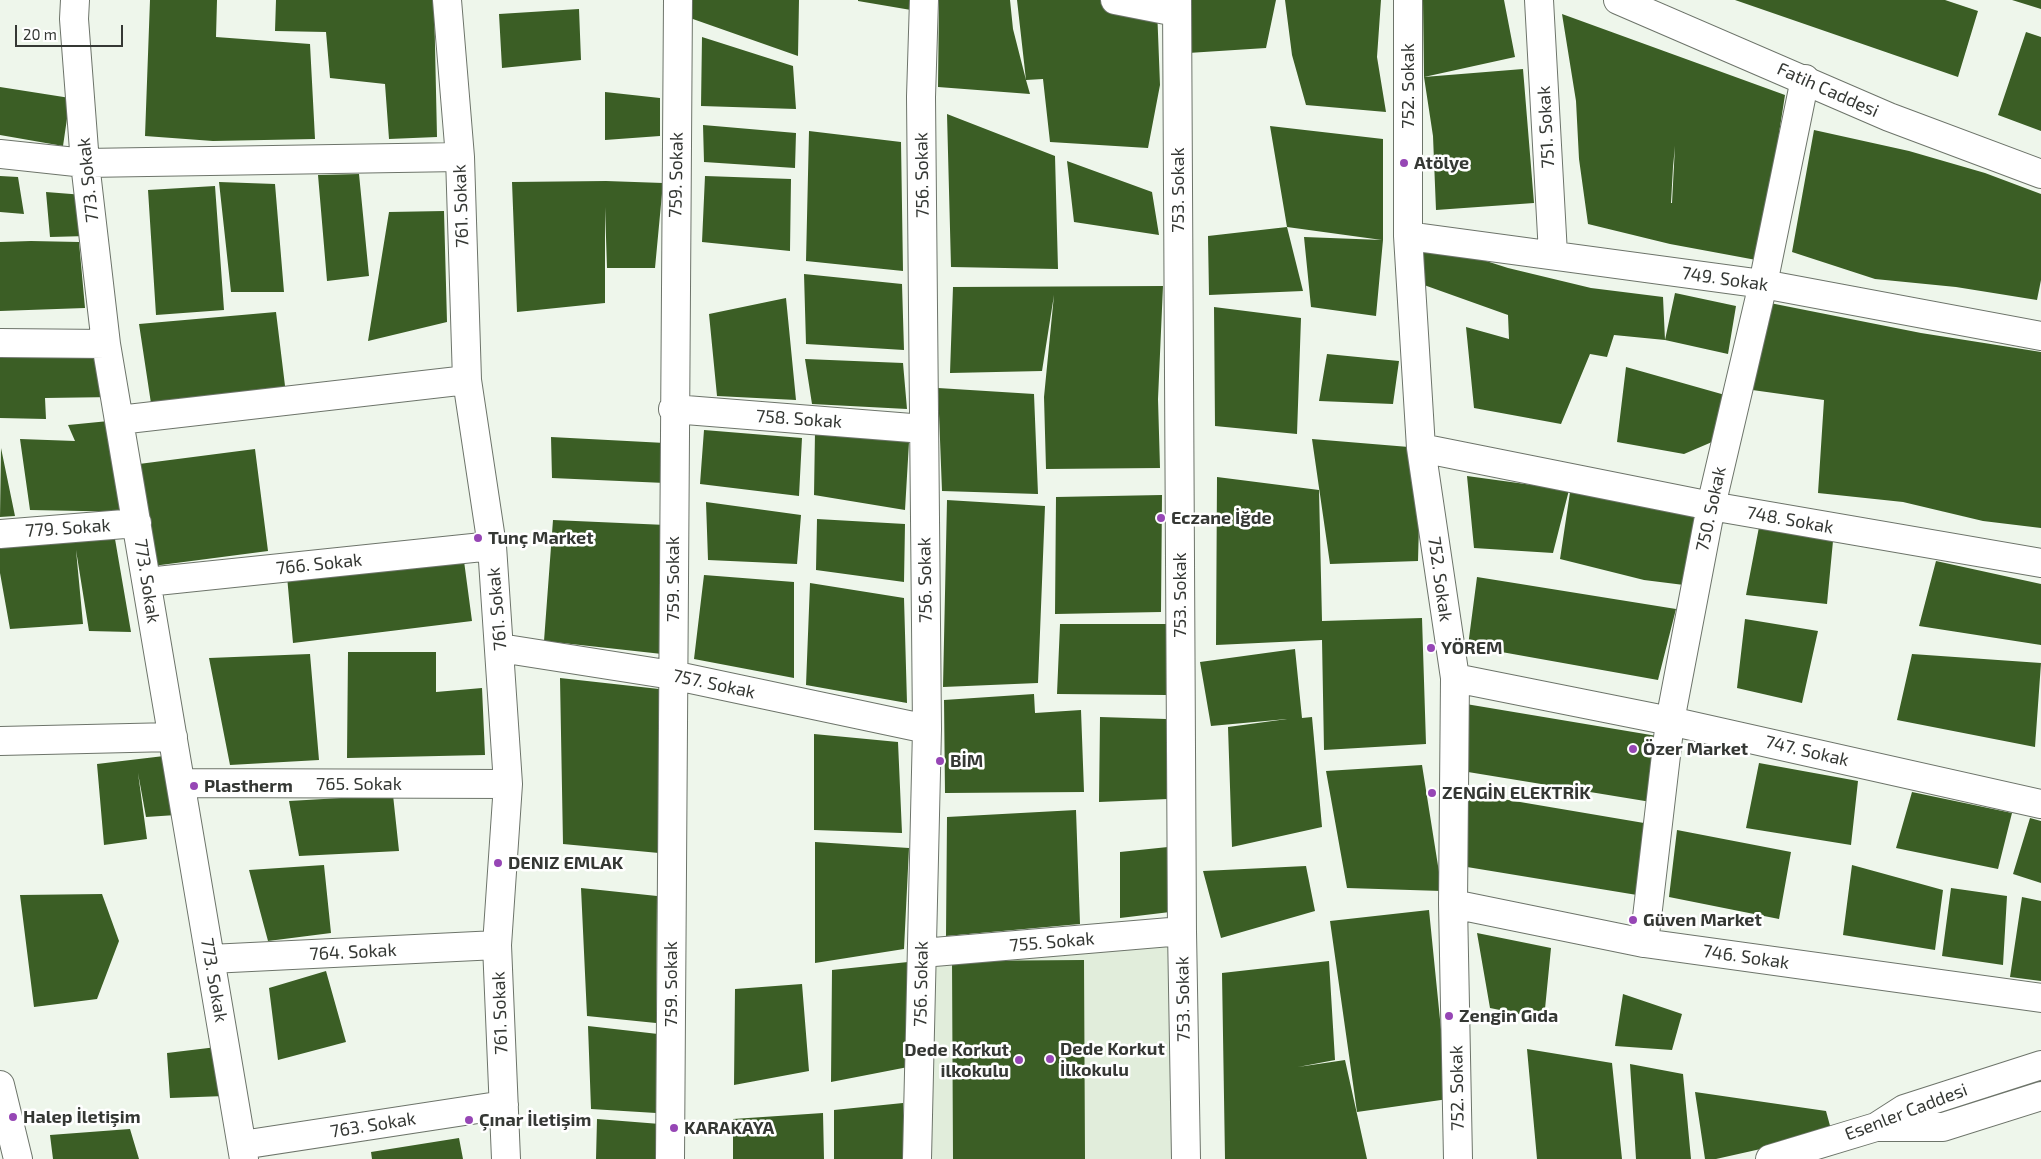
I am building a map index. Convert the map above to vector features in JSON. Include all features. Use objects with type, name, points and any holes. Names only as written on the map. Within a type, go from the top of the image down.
[{"type":"street","name":"773. Sokak","points":[[75,0],[74,19],[86,163],[106,344],[243,1152]]},
{"type":"street","name":"761. Sokak","points":[[447,0],[460,157],[467,380],[492,546],[508,784],[497,945],[506,1159]]},
{"type":"street","name":"759. Sokak","points":[[670,1159],[678,0]]},
{"type":"street","name":"756. Sokak","points":[[917,1159],[927,729],[921,97],[924,0]]},
{"type":"street","points":[[1115,0],[1176,6]]},
{"type":"street","name":"752. Sokak","points":[[1408,0],[1408,236],[1421,448],[1455,678],[1454,904],[1458,1159]]},
{"type":"street","name":"751. Sokak","points":[[1539,0],[1553,254]]},
{"type":"street","name":"Fatih Caddesi","points":[[1618,0],[1805,79],[1888,117],[2041,174]]},
{"type":"street","name":"753. Sokak","points":[[1176,6],[1182,931],[1186,1159]]},
{"type":"street","name":"750. Sokak","points":[[1644,943],[1670,720],[1711,506],[1763,284],[1805,79]]},
{"type":"street","points":[[0,154],[86,163],[460,157]]},
{"type":"street","name":"749. Sokak","points":[[1408,236],[1553,254],[1763,284],[2041,336]]},
{"type":"street","points":[[0,343],[106,344]]},
{"type":"street","points":[[119,420],[467,380]]},
{"type":"street","name":"758. Sokak","points":[[674,409],[924,429]]},
{"type":"street","name":"748. Sokak","points":[[1421,448],[1711,506],[2041,563]]},
{"type":"street","name":"779. Sokak","points":[[0,534],[137,523]]},
{"type":"street","name":"766. Sokak","points":[[147,582],[492,546]]},
{"type":"street","name":"757. Sokak","points":[[500,648],[672,675],[927,729]]},
{"type":"street","name":"747. Sokak","points":[[1455,678],[1670,720],[2041,804]]},
{"type":"street","points":[[0,741],[173,737]]},
{"type":"street","name":"765. Sokak","points":[[180,783],[508,784]]},
{"type":"street","name":"746. Sokak","points":[[1454,904],[1644,943],[2041,998]]},
{"type":"street","name":"755. Sokak","points":[[922,953],[1182,931]]},
{"type":"street","name":"764. Sokak","points":[[210,959],[497,945]]},
{"type":"street","name":"Esenler Caddesi","points":[[1770,1159],[1876,1127],[1904,1109],[2041,1065]]},
{"type":"street","points":[[0,1085],[18,1159]]},
{"type":"street","points":[[1876,1127],[1943,1127],[2041,1096]]},
{"type":"street","name":"763. Sokak","points":[[243,1152],[504,1106]]},
{"type":"shaded area","name":"Dede Korkut İlkokulu","points":[[1173,941],[1175,1159],[926,1159],[927,959]]},
{"type":"building","points":[[150,0],[217,0],[216,37],[310,44],[315,139],[213,141],[145,136]]},
{"type":"building","points":[[276,0],[434,0],[437,137],[389,139],[385,84],[330,78],[326,32],[275,31]]},
{"type":"building","points":[[692,0],[799,0],[798,56],[690,18]]},
{"type":"building","points":[[910,0],[911,10],[858,1]]},
{"type":"building","points":[[939,0],[1010,0],[1013,29],[1030,94],[938,87]]},
{"type":"building","points":[[1017,0],[1115,0],[1157,8],[1160,85],[1148,148],[1050,142],[1043,79],[1026,80]]},
{"type":"building","points":[[1192,0],[1276,0],[1266,48],[1188,53]]},
{"type":"building","points":[[1285,0],[1381,0],[1377,57],[1386,112],[1306,105],[1292,55]]},
{"type":"building","points":[[1423,0],[1504,0],[1515,57],[1424,77]]},
{"type":"building","points":[[1735,0],[1945,0],[1978,11],[1958,77]]},
{"type":"building","points":[[2012,0],[2041,0],[2041,9]]},
{"type":"building","points":[[579,9],[581,60],[502,68],[499,14]]},
{"type":"building","points":[[1562,14],[1785,95],[1775,159],[1767,262],[1670,244],[1588,224],[1579,159],[1576,101]],"holes":[[[1675,146],[1672,203],[1671,203]]]},
{"type":"building","points":[[2026,32],[2041,37],[2041,131],[1998,115]]},
{"type":"building","points":[[702,37],[793,66],[796,109],[701,106]]},
{"type":"building","points":[[1523,69],[1534,203],[1436,210],[1433,136],[1424,77]]},
{"type":"building","points":[[0,87],[70,98],[63,146],[0,135]]},
{"type":"building","points":[[605,92],[660,98],[660,136],[605,140]]},
{"type":"building","points":[[947,114],[1055,156],[1058,269],[951,267]]},
{"type":"building","points":[[703,125],[796,133],[795,168],[704,162]]},
{"type":"building","points":[[1270,126],[1383,139],[1383,240],[1376,316],[1311,307],[1304,237],[1382,240],[1287,227]]},
{"type":"building","points":[[1814,130],[1909,151],[1985,173],[2041,194],[2041,280],[2037,300],[1956,287],[1875,279],[1792,252]]},
{"type":"building","points":[[809,131],[901,142],[903,271],[806,261]]},
{"type":"building","points":[[1067,161],[1152,192],[1159,235],[1074,222]]},
{"type":"building","points":[[359,174],[369,276],[327,281],[318,175]]},
{"type":"building","points":[[0,176],[18,177],[24,214],[0,212]]},
{"type":"building","points":[[705,176],[791,179],[790,251],[702,242]]},
{"type":"building","points":[[606,181],[663,183],[655,268],[607,268],[605,207],[605,303],[517,312],[512,182]]},
{"type":"building","points":[[219,182],[275,184],[284,292],[231,292]]},
{"type":"building","points":[[215,186],[224,310],[156,315],[148,190]]},
{"type":"building","points":[[46,192],[84,195],[87,236],[50,237]]},
{"type":"building","points":[[444,211],[447,322],[368,341],[389,212]]},
{"type":"building","points":[[1287,227],[1303,291],[1209,295],[1208,236]]},
{"type":"building","points":[[1408,236],[1508,268],[1591,288],[1663,297],[1665,340],[1614,335],[1607,357],[1590,354],[1561,424],[1474,408],[1466,327],[1509,339],[1508,315],[1410,280]]},
{"type":"building","points":[[0,242],[79,242],[85,308],[0,311]]},
{"type":"building","points":[[804,274],[902,284],[904,350],[806,344]]},
{"type":"building","points":[[1163,286],[1158,399],[1160,468],[1046,469],[1044,397],[1054,295],[1042,371],[950,373],[953,287]]},
{"type":"building","points":[[1675,293],[1736,306],[1728,354],[1665,340]]},
{"type":"building","points":[[786,298],[796,400],[717,396],[709,314]]},
{"type":"building","points":[[1770,303],[1921,333],[2041,352],[2041,528],[1983,521],[1903,502],[1818,493],[1824,400],[1738,388]]},
{"type":"building","points":[[1214,307],[1301,318],[1297,434],[1215,426]]},
{"type":"building","points":[[276,312],[286,394],[152,410],[139,324]]},
{"type":"building","points":[[108,351],[115,397],[45,398],[46,419],[0,418],[0,352]]},
{"type":"building","points":[[1327,354],[1399,361],[1393,404],[1319,401]]},
{"type":"building","points":[[805,359],[903,363],[907,409],[812,404]]},
{"type":"building","points":[[1626,367],[1725,395],[1712,442],[1684,454],[1617,442]]},
{"type":"building","points":[[938,388],[1034,394],[1038,494],[942,491]]},
{"type":"building","points":[[119,420],[135,512],[30,510],[20,439],[75,441],[68,425]]},
{"type":"building","points":[[704,430],[802,438],[799,496],[700,484]]},
{"type":"building","points":[[815,432],[909,442],[905,510],[814,495]]},
{"type":"building","points":[[551,437],[665,443],[665,483],[552,478]]},
{"type":"building","points":[[1312,439],[1421,448],[1418,561],[1330,564]]},
{"type":"building","points":[[1,448],[15,516],[0,517]]},
{"type":"building","points":[[255,449],[268,551],[153,566],[139,464]]},
{"type":"building","points":[[1467,476],[1569,490],[1553,553],[1474,548]]},
{"type":"building","points":[[1217,477],[1319,490],[1322,621],[1422,618],[1426,744],[1324,750],[1322,640],[1216,645]]},
{"type":"building","points":[[1572,479],[1697,516],[1684,585],[1644,580],[1560,559]]},
{"type":"building","points":[[1162,495],[1161,612],[1055,614],[1056,497]]},
{"type":"building","points":[[947,500],[1045,506],[1038,683],[943,687]]},
{"type":"building","points":[[706,502],[801,515],[797,564],[708,560]]},
{"type":"building","points":[[817,519],[905,524],[904,582],[816,570]]},
{"type":"building","points":[[553,520],[666,525],[662,654],[544,641]]},
{"type":"building","points":[[1759,527],[1833,541],[1827,604],[1746,595]]},
{"type":"building","points":[[115,539],[131,632],[89,631],[76,550],[83,624],[10,629],[0,573],[0,542]]},
{"type":"building","points":[[464,561],[472,621],[293,643],[287,576]]},
{"type":"building","points":[[1936,561],[2041,584],[2041,645],[1919,626]]},
{"type":"building","points":[[704,575],[794,582],[794,678],[694,659]]},
{"type":"building","points":[[1477,577],[1676,609],[1658,680],[1468,646]]},
{"type":"building","points":[[810,583],[904,598],[907,703],[806,685]]},
{"type":"building","points":[[1745,619],[1818,631],[1802,703],[1737,688]]},
{"type":"building","points":[[1060,624],[1166,624],[1167,695],[1057,694]]},
{"type":"building","points":[[1295,649],[1302,718],[1312,717],[1322,827],[1232,847],[1228,727],[1287,719],[1211,726],[1200,662]]},
{"type":"building","points":[[348,652],[436,652],[436,692],[482,688],[485,755],[347,758]]},
{"type":"building","points":[[310,654],[319,760],[230,765],[209,658]]},
{"type":"building","points":[[1912,654],[2041,663],[2035,747],[1897,720]]},
{"type":"building","points":[[560,678],[659,689],[659,853],[563,844]]},
{"type":"building","points":[[1034,694],[1035,713],[1081,710],[1084,792],[945,793],[944,700]]},
{"type":"building","points":[[1466,704],[1657,736],[1651,802],[1468,772]]},
{"type":"building","points":[[1100,717],[1166,719],[1168,799],[1099,802]]},
{"type":"building","points":[[814,734],[898,742],[902,833],[814,830]]},
{"type":"building","points":[[164,756],[176,815],[146,817],[138,773],[147,839],[104,845],[97,764]]},
{"type":"building","points":[[1759,763],[1858,781],[1851,845],[1746,828]]},
{"type":"building","points":[[1422,765],[1442,891],[1347,888],[1326,771]]},
{"type":"building","points":[[1912,792],[2012,813],[1998,869],[1896,848]]},
{"type":"building","points":[[1467,793],[1644,823],[1637,895],[1467,867]]},
{"type":"building","points":[[393,795],[399,851],[299,856],[289,801]]},
{"type":"building","points":[[1076,810],[1080,924],[946,936],[947,817]]},
{"type":"building","points":[[2030,818],[2041,821],[2041,883],[2013,874]]},
{"type":"building","points":[[1677,830],[1791,852],[1779,919],[1669,897]]},
{"type":"building","points":[[815,842],[909,848],[904,949],[815,963]]},
{"type":"building","points":[[1168,847],[1170,912],[1120,918],[1120,852]]},
{"type":"building","points":[[324,865],[331,933],[268,941],[249,870]]},
{"type":"building","points":[[1852,865],[1943,890],[1935,950],[1843,935]]},
{"type":"building","points":[[1306,866],[1315,911],[1221,938],[1203,871]]},
{"type":"building","points":[[581,888],[657,896],[656,1023],[587,1016]]},
{"type":"building","points":[[1951,888],[2007,896],[2003,965],[1942,956]]},
{"type":"building","points":[[102,894],[119,941],[97,999],[34,1007],[20,895]]},
{"type":"building","points":[[2022,897],[2041,901],[2041,981],[2010,977]]},
{"type":"building","points":[[1429,910],[1448,1099],[1357,1112],[1330,921]]},
{"type":"building","points":[[1477,933],[1551,948],[1544,1019],[1490,1008]]},
{"type":"building","name":"Dede Korkut ilkokulu","points":[[1084,960],[1085,1159],[953,1159],[952,961]]},
{"type":"building","points":[[1329,961],[1335,1060],[1298,1067],[1345,1060],[1367,1159],[1225,1159],[1222,973]]},
{"type":"building","points":[[908,962],[908,1067],[831,1082],[832,970]]},
{"type":"building","points":[[326,971],[346,1042],[278,1060],[269,988]]},
{"type":"building","points":[[802,984],[809,1071],[734,1085],[735,989]]},
{"type":"building","points":[[1623,994],[1682,1014],[1672,1050],[1615,1046]]},
{"type":"building","points":[[588,1026],[658,1034],[656,1113],[591,1109]]},
{"type":"building","points":[[225,1046],[225,1096],[170,1098],[167,1053]]},
{"type":"building","points":[[1527,1049],[1612,1063],[1622,1159],[1537,1159]]},
{"type":"building","points":[[1630,1064],[1683,1074],[1691,1159],[1636,1159]]},
{"type":"building","points":[[1695,1092],[1826,1111],[1832,1133],[1716,1159],[1705,1159]]},
{"type":"building","points":[[903,1103],[903,1159],[834,1159],[834,1110]]},
{"type":"building","points":[[823,1113],[824,1159],[733,1159],[733,1119]]},
{"type":"building","points":[[597,1119],[660,1124],[658,1159],[596,1159]]},
{"type":"building","points":[[130,1129],[139,1159],[53,1159],[50,1135]]},
{"type":"building","points":[[459,1138],[463,1159],[372,1159],[371,1152]]},
{"type":"place","name":"Atölye","points":[[1404,163]]},
{"type":"place","name":"Eczane İğde","points":[[1161,518]]},
{"type":"place","name":"Tunç Market","points":[[478,538]]},
{"type":"place","name":"YÖREM","points":[[1431,648]]},
{"type":"place","name":"Özer Market","points":[[1633,749]]},
{"type":"place","name":"BİM","points":[[940,761]]},
{"type":"place","name":"Plastherm","points":[[194,786]]},
{"type":"place","name":"ZENGİN ELEKTRİK","points":[[1432,793]]},
{"type":"place","name":"DENIZ EMLAK","points":[[498,863]]},
{"type":"place","name":"Güven Market","points":[[1633,920]]},
{"type":"place","name":"Zengin Gıda","points":[[1449,1016]]},
{"type":"place","name":"Dede Korkut İlkokulu","points":[[1050,1059]]},
{"type":"place","name":"Dede Korkut ilkokulu","points":[[1019,1060]]},
{"type":"place","name":"Halep İletişim","points":[[13,1117]]},
{"type":"place","name":"Çınar İletişim","points":[[469,1120]]},
{"type":"place","name":"KARAKAYA","points":[[674,1128]]}]
